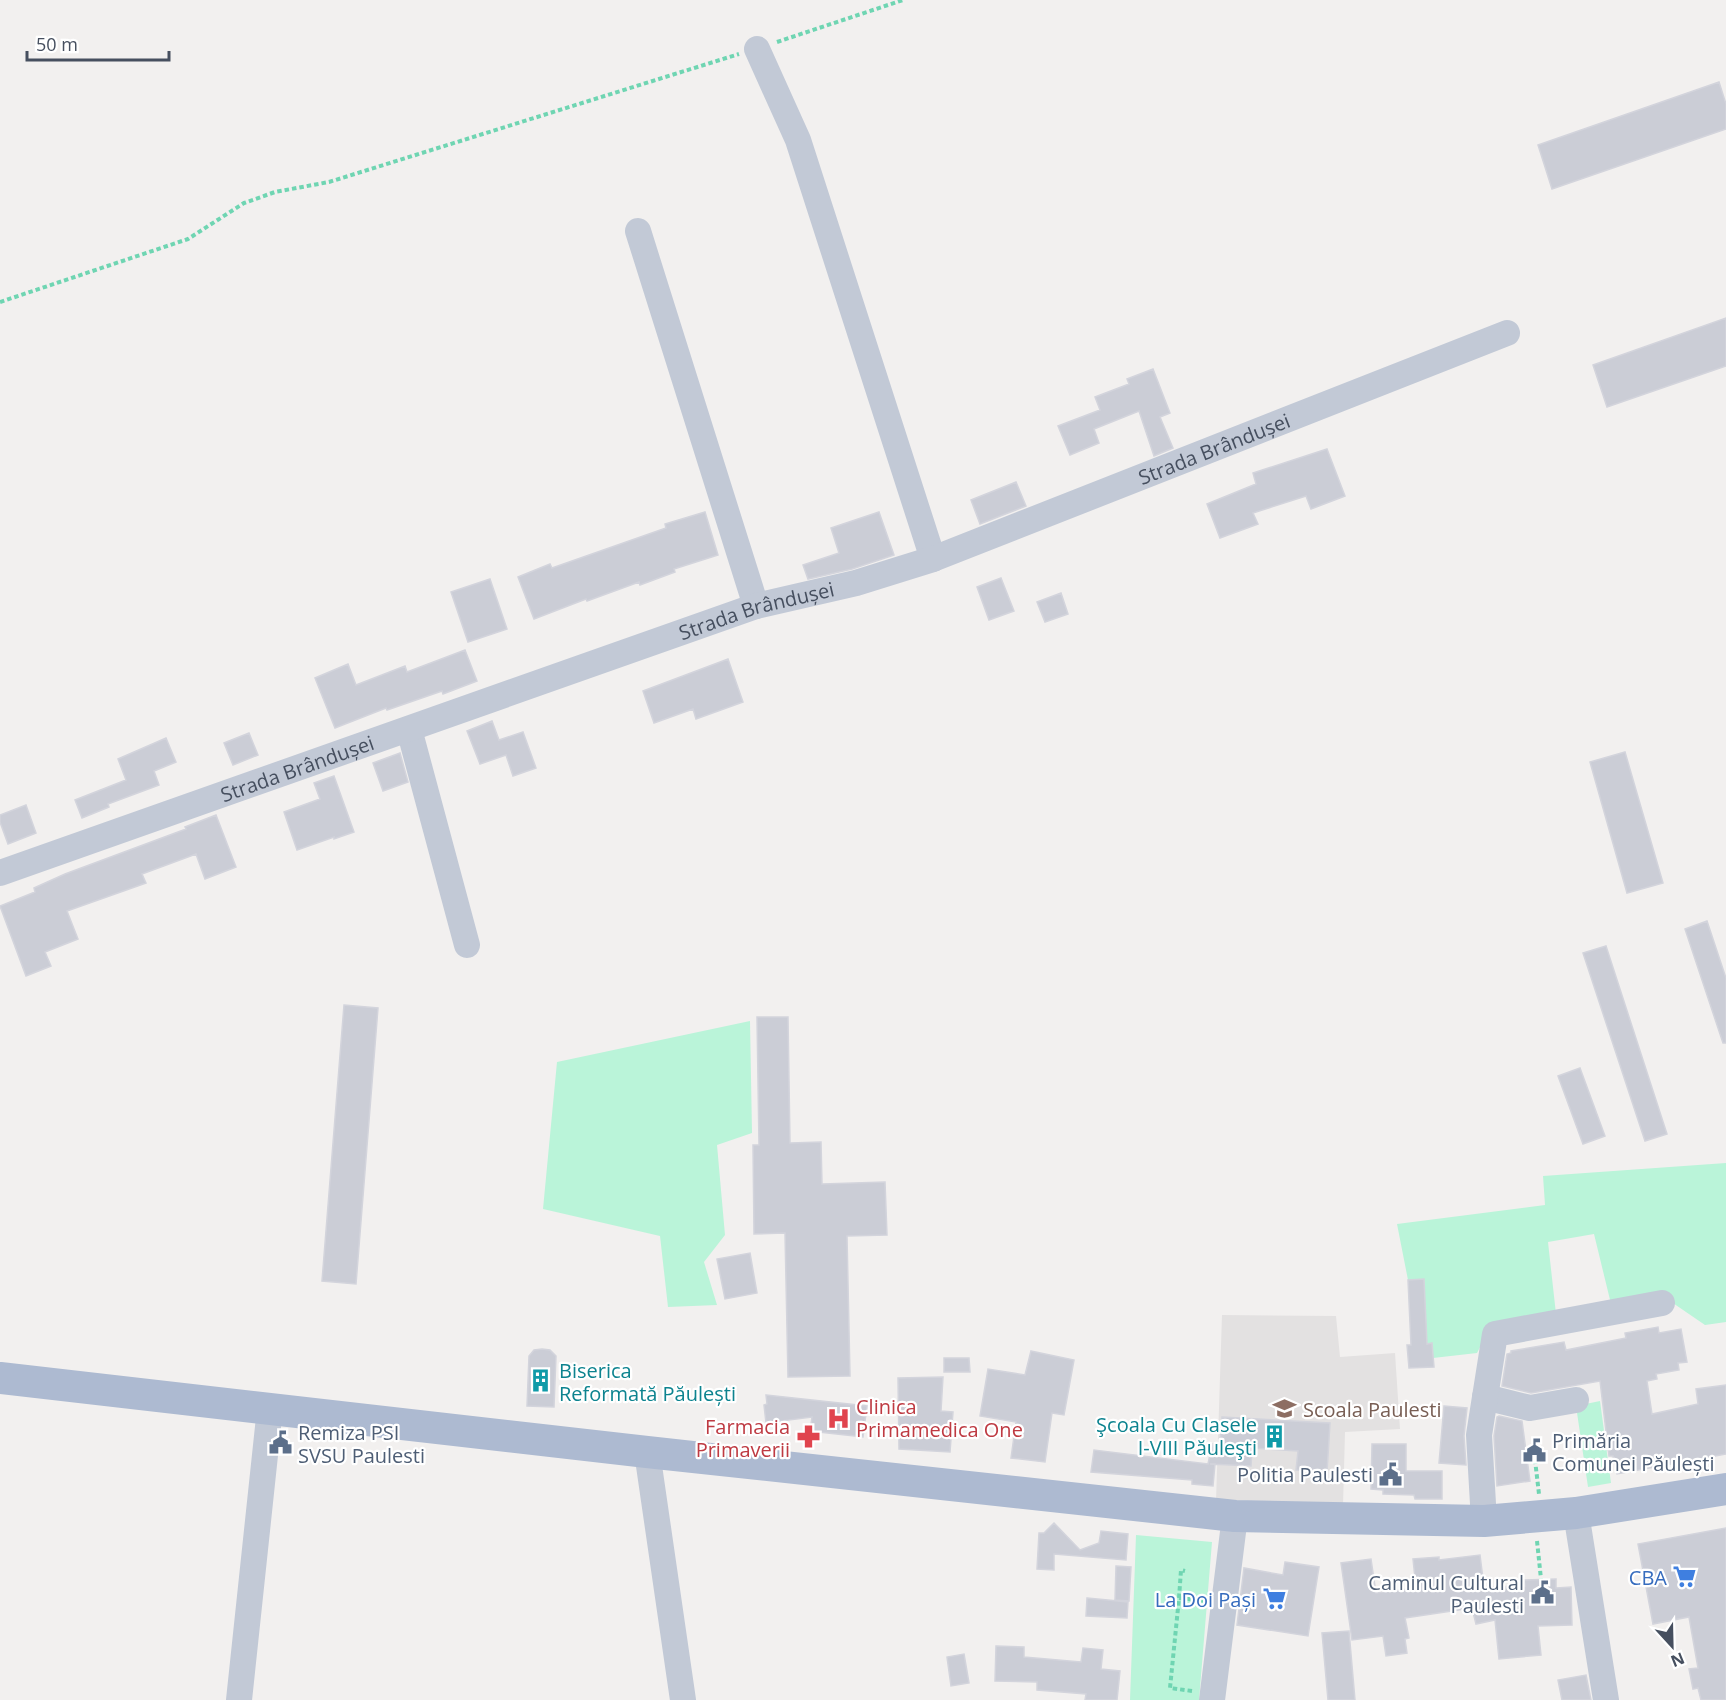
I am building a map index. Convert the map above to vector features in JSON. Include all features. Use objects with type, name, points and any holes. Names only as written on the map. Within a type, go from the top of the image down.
[{"type":"main road","points":[[0,1378],[1235,1516],[1484,1521],[1576,1514],[1726,1489]]},
{"type":"street","points":[[757,49],[798,140],[933,559]]},
{"type":"street","points":[[638,231],[756,606]]},
{"type":"street","name":"Strada Brândușei","points":[[0,873],[756,606],[856,584],[933,559],[1507,333]]},
{"type":"street","points":[[409,729],[467,945]]},
{"type":"street","points":[[1484,1521],[1479,1435],[1495,1334],[1662,1303]]},
{"type":"street","points":[[1485,1397],[1530,1408],[1576,1400]]},
{"type":"street","points":[[239,1700],[270,1408]]},
{"type":"street","points":[[647,1452],[684,1700]]},
{"type":"street","points":[[1576,1514],[1606,1700]]},
{"type":"street","points":[[1202,1695],[1235,1516]]},
{"type":"path","points":[[0,302],[188,239],[244,202],[274,192],[329,182],[757,49],[903,0]]},
{"type":"path","points":[[1527,1461],[1535,1460],[1540,1503]]},
{"type":"path","points":[[1536,1538],[1541,1579]]},
{"type":"path","points":[[1185,1571],[1181,1570],[1170,1688],[1202,1695]]},
{"type":"path","points":[[1179,1598],[1201,1600]]},
{"type":"shaded area","points":[[1222,1315],[1336,1316],[1340,1357],[1395,1353],[1400,1429],[1345,1432],[1343,1506],[1216,1501]]},
{"type":"green space","points":[[750,1021],[752,1133],[717,1145],[725,1235],[704,1262],[717,1305],[668,1307],[660,1236],[543,1209],[557,1062]]},
{"type":"green space","points":[[1726,1163],[1726,1322],[1705,1325],[1667,1299],[1612,1308],[1594,1234],[1548,1242],[1556,1314],[1492,1324],[1477,1353],[1433,1358],[1432,1344],[1420,1344],[1426,1327],[1424,1280],[1408,1280],[1397,1224],[1545,1205],[1543,1176]]},
{"type":"green space","points":[[1600,1401],[1611,1483],[1588,1487],[1576,1406]]},
{"type":"green space","points":[[1136,1535],[1212,1542],[1199,1700],[1130,1700]]},
{"type":"building","points":[[1719,82],[1726,104],[1726,129],[1552,189],[1538,145]]},
{"type":"building","points":[[1726,318],[1726,366],[1607,407],[1593,365]]},
{"type":"building","points":[[1153,369],[1170,413],[1160,417],[1173,448],[1154,456],[1139,411],[1094,429],[1099,443],[1070,455],[1058,426],[1100,410],[1095,397],[1129,384],[1127,379]]},
{"type":"building","points":[[1327,449],[1345,496],[1311,509],[1306,496],[1253,513],[1258,524],[1220,538],[1207,504],[1256,484],[1253,473]]},
{"type":"building","points":[[1016,482],[1026,506],[980,524],[971,500]]},
{"type":"building","points":[[705,512],[718,555],[674,569],[675,572],[640,585],[639,582],[587,601],[586,599],[534,619],[518,577],[550,564],[552,568],[666,528],[665,524]]},
{"type":"building","points":[[879,512],[894,555],[852,569],[808,579],[803,565],[839,553],[831,528]]},
{"type":"building","points":[[1001,578],[1014,611],[989,620],[977,587]]},
{"type":"building","points":[[490,579],[507,629],[468,642],[451,592]]},
{"type":"building","points":[[1061,593],[1068,614],[1045,622],[1037,602]]},
{"type":"building","points":[[465,650],[477,681],[443,694],[442,691],[387,710],[386,708],[335,728],[315,678],[348,664],[356,685],[405,666],[407,672]]},
{"type":"building","points":[[728,659],[743,702],[696,719],[693,709],[654,723],[643,691]]},
{"type":"building","points":[[492,721],[499,740],[523,732],[536,768],[513,776],[506,755],[480,764],[467,731]]},
{"type":"building","points":[[249,733],[258,755],[233,765],[224,743]]},
{"type":"building","points":[[166,738],[176,762],[154,771],[159,785],[108,804],[109,807],[82,818],[75,800],[126,780],[118,759]]},
{"type":"building","points":[[1625,752],[1663,883],[1627,893],[1590,762]]},
{"type":"building","points":[[400,753],[408,782],[383,791],[373,763]]},
{"type":"building","points":[[334,776],[354,832],[297,850],[284,812],[320,799],[314,783]]},
{"type":"building","points":[[26,805],[36,833],[8,844],[0,822],[0,815]]},
{"type":"building","points":[[216,815],[236,867],[205,879],[196,854],[142,874],[146,883],[67,911],[78,939],[45,952],[51,966],[26,976],[0,906],[35,892],[34,888],[65,874],[186,829],[185,827]]},
{"type":"building","points":[[1707,921],[1726,978],[1726,1043],[1723,1043],[1685,929]]},
{"type":"building","points":[[1606,946],[1667,1134],[1645,1141],[1583,953]]},
{"type":"building","points":[[344,1005],[378,1008],[356,1284],[322,1281]]},
{"type":"building","points":[[757,1017],[788,1017],[790,1143],[821,1142],[822,1184],[885,1182],[887,1235],[847,1236],[850,1376],[788,1377],[785,1233],[754,1234],[753,1145],[759,1145]]},
{"type":"building","points":[[1580,1068],[1605,1136],[1583,1144],[1558,1076]]},
{"type":"building","points":[[750,1253],[757,1293],[725,1299],[717,1259]]},
{"type":"building","points":[[1424,1279],[1427,1344],[1432,1343],[1434,1367],[1409,1368],[1407,1345],[1411,1345],[1408,1280]]},
{"type":"building","points":[[1658,1327],[1659,1333],[1681,1329],[1687,1362],[1678,1363],[1679,1370],[1656,1374],[1657,1379],[1647,1381],[1652,1414],[1698,1404],[1696,1389],[1726,1385],[1726,1454],[1617,1474],[1613,1456],[1609,1456],[1600,1381],[1531,1393],[1502,1386],[1507,1354],[1511,1351],[1564,1342],[1566,1350],[1626,1338],[1625,1333]]},
{"type":"building","name":"Biserica Reformată Păulești","points":[[534,1350],[550,1350],[556,1356],[554,1407],[527,1406],[529,1356]]},
{"type":"building","points":[[1031,1351],[1074,1360],[1064,1415],[1052,1413],[1045,1462],[1011,1458],[1016,1422],[980,1416],[988,1369],[1025,1375]]},
{"type":"building","points":[[944,1358],[969,1358],[970,1372],[944,1372]]},
{"type":"building","points":[[943,1377],[941,1411],[953,1412],[950,1452],[899,1449],[898,1378]]},
{"type":"building","name":"Clinica Primamedica One","points":[[766,1395],[867,1406],[863,1437],[810,1431],[812,1417],[766,1423],[764,1405],[767,1404]]},
{"type":"building","points":[[1444,1406],[1467,1408],[1464,1436],[1466,1465],[1439,1463]]},
{"type":"building","points":[[1499,1416],[1522,1421],[1530,1481],[1497,1486],[1494,1436]]},
{"type":"building","name":"Şcoala Cu Clasele I-VIII Păuleşti","points":[[1222,1417],[1330,1423],[1327,1472],[1296,1470],[1298,1451],[1252,1448],[1251,1466],[1215,1464],[1213,1486],[1192,1484],[1192,1480],[1091,1472],[1094,1450],[1208,1464],[1212,1444],[1220,1445]]},
{"type":"building","points":[[1372,1444],[1406,1444],[1406,1471],[1442,1471],[1442,1499],[1415,1499],[1414,1495],[1383,1494],[1383,1490],[1371,1489]]},
{"type":"building","points":[[1054,1523],[1080,1550],[1099,1543],[1101,1531],[1128,1534],[1126,1560],[1054,1554],[1054,1570],[1037,1569],[1039,1533],[1044,1533]]},
{"type":"building","name":"CBA","points":[[1726,1528],[1726,1700],[1701,1700],[1698,1688],[1693,1689],[1689,1669],[1698,1668],[1689,1617],[1653,1624],[1638,1544]]},
{"type":"building","points":[[1480,1555],[1484,1587],[1525,1586],[1524,1580],[1556,1579],[1556,1588],[1571,1587],[1572,1625],[1538,1626],[1541,1655],[1499,1659],[1495,1620],[1476,1624],[1472,1608],[1405,1618],[1409,1638],[1405,1639],[1407,1653],[1386,1656],[1383,1636],[1352,1640],[1341,1563],[1371,1559],[1376,1593],[1416,1588],[1413,1559],[1439,1557],[1439,1560]]},
{"type":"building","name":"La Doi Pași","points":[[1285,1562],[1319,1567],[1308,1636],[1237,1625],[1244,1568],[1283,1575]]},
{"type":"building","points":[[1116,1566],[1131,1567],[1129,1601],[1115,1600]]},
{"type":"building","points":[[1087,1598],[1128,1602],[1127,1618],[1086,1616]]},
{"type":"building","points":[[1349,1631],[1355,1700],[1328,1700],[1322,1633]]},
{"type":"building","points":[[996,1646],[1024,1647],[1024,1657],[1081,1662],[1083,1648],[1103,1650],[1101,1669],[1120,1671],[1117,1700],[1085,1700],[1086,1694],[1037,1690],[1037,1682],[995,1681]]},
{"type":"building","points":[[964,1654],[969,1683],[951,1686],[947,1657]]},
{"type":"building","points":[[1586,1675],[1591,1700],[1562,1700],[1558,1680]]},
{"type":"place","name":"Biserica Reformată Păulești","points":[[541,1381]]},
{"type":"place","name":"Scoala Paulesti","points":[[1285,1409]]},
{"type":"place","name":"Clinica Primamedica One","points":[[838,1418]]},
{"type":"place","name":"Şcoala Cu Clasele I-VIII Păuleşti","points":[[1275,1436]]},
{"type":"place","name":"Farmacia Primaverii","points":[[808,1437]]},
{"type":"place","name":"Remiza PSI SVSU Paulesti","points":[[280,1443]]},
{"type":"place","name":"Primăria Comunei Păulești","points":[[1534,1451]]},
{"type":"place","name":"Politia Paulesti","points":[[1391,1474]]},
{"type":"place","name":"CBA","points":[[1685,1577]]},
{"type":"place","name":"Caminul Cultural Paulesti","points":[[1542,1593]]},
{"type":"place","name":"La Doi Pași","points":[[1274,1599]]}]
